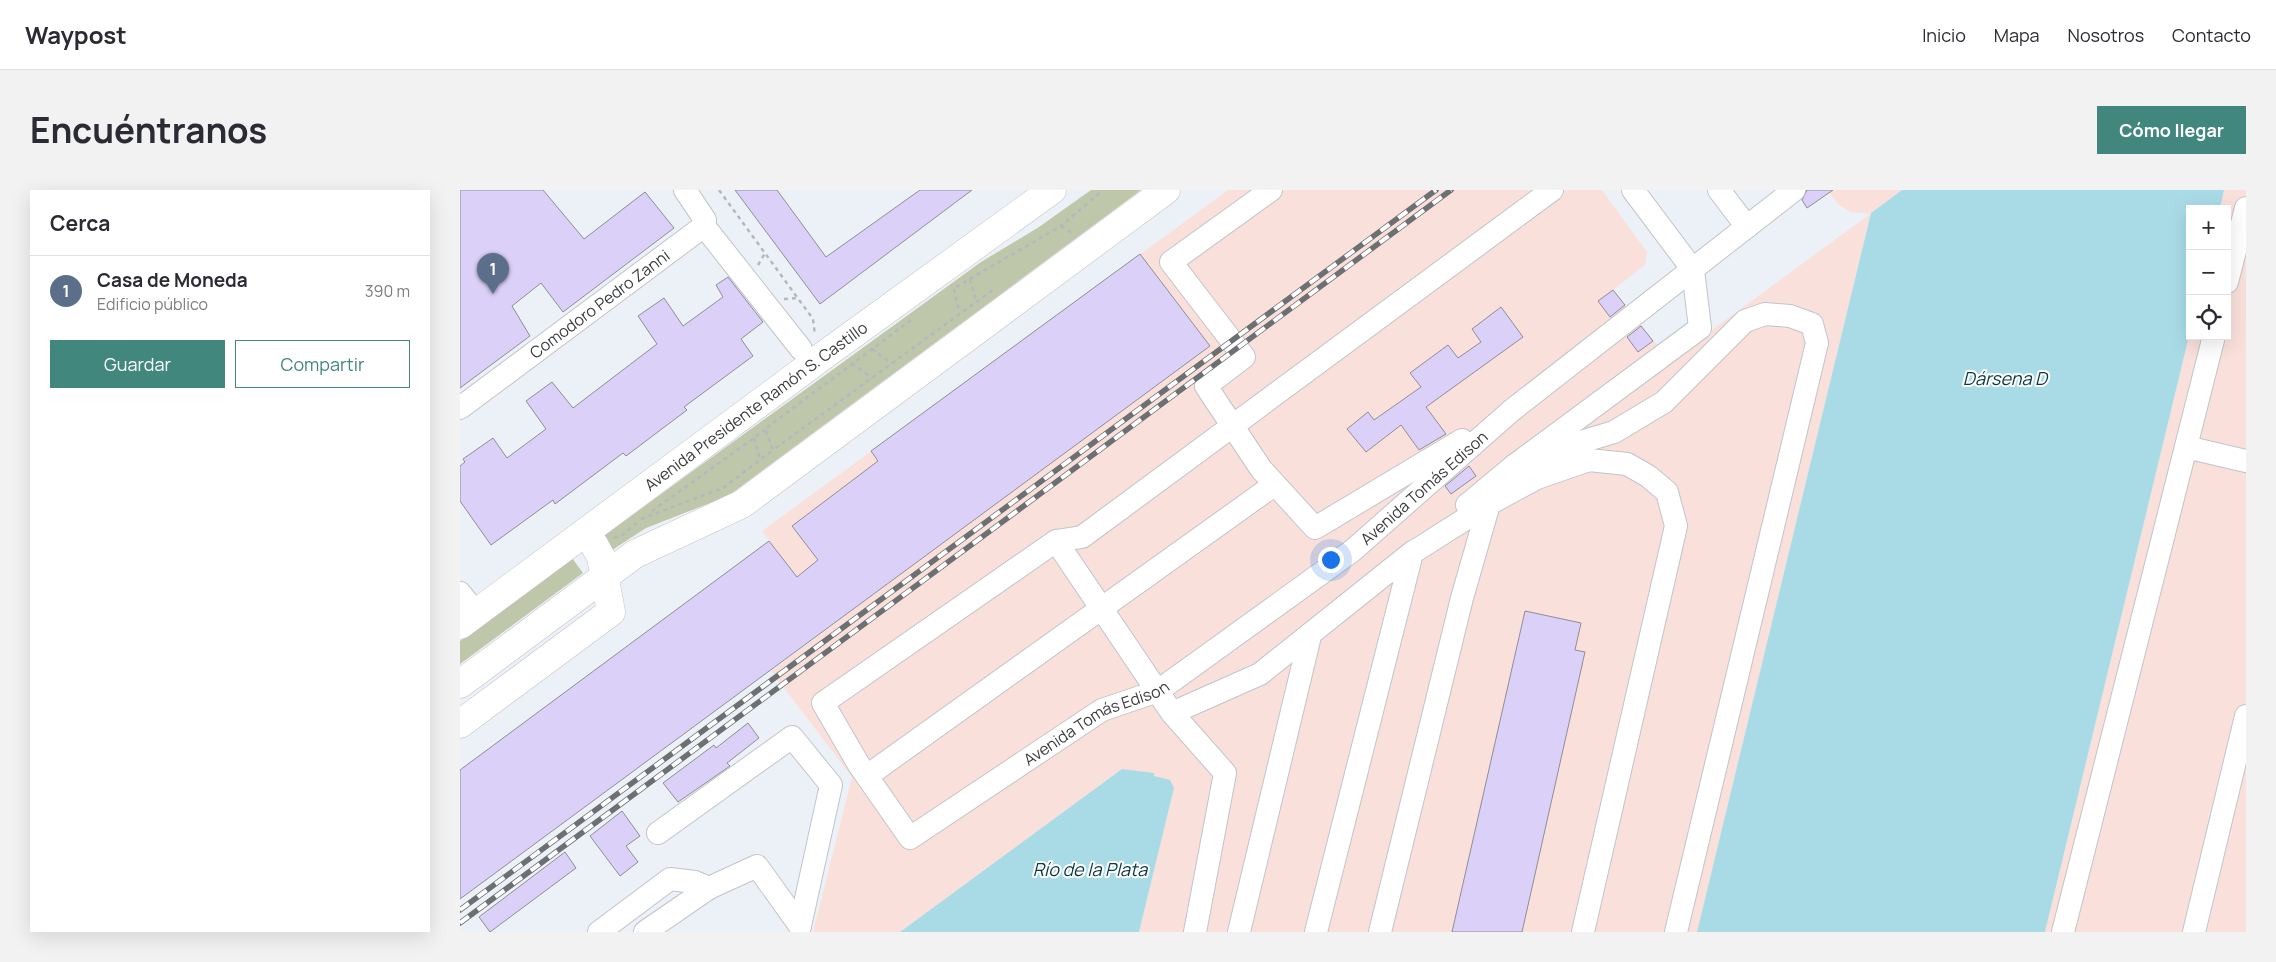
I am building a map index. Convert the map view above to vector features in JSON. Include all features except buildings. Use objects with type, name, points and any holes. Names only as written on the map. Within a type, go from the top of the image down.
[{"type":"main road","name":"Avenida Presidente Ramón S. Castillo","points":[[465,610],[578,539],[814,351],[1052,190]]},
{"type":"main road","points":[[460,684],[605,576],[653,544],[742,504],[1166,190]]},
{"type":"main road","points":[[578,539],[587,566],[605,576]]},
{"type":"main road","points":[[460,724],[611,612],[605,576]]},
{"type":"street","points":[[685,190],[705,220],[704,226],[814,351]]},
{"type":"street","points":[[1271,190],[1171,262],[1244,357],[1206,386],[1261,469],[1315,528],[1511,411]]},
{"type":"street","points":[[1274,485],[867,776],[822,703],[1056,541],[1082,537],[1552,190]]},
{"type":"street","points":[[1172,713],[1260,674],[1412,553],[1516,465],[1700,328],[1693,270],[1633,190]]},
{"type":"street","points":[[1719,190],[1747,227]]},
{"type":"street","name":"Avenida Tomás Edison","points":[[867,776],[910,838],[1102,710],[1158,691],[1352,551],[1511,411],[1794,190]]},
{"type":"street","points":[[2231,266],[2246,208]]},
{"type":"street","name":"Comodoro Pedro Zanni","points":[[460,408],[704,226]]},
{"type":"street","points":[[1516,465],[1554,450],[1614,432],[1664,402],[1746,321],[1765,314],[1790,316],[1812,324],[1817,343],[1676,932]]},
{"type":"street","points":[[2063,932],[2213,340]]},
{"type":"street","points":[[2186,447],[2246,461]]},
{"type":"street","points":[[1316,932],[1412,553],[1489,504],[1537,478],[1589,460],[1627,464],[1648,476],[1667,492],[1676,526],[1584,932]]},
{"type":"street","points":[[1380,932],[1462,598],[1489,504]]},
{"type":"street","points":[[1056,541],[1172,713],[1225,773],[1195,932]]},
{"type":"street","points":[[1239,932],[1310,636]]},
{"type":"street","points":[[2194,932],[2246,716]]},
{"type":"street","points":[[658,833],[792,737],[831,785],[796,929]]},
{"type":"street","points":[[645,932],[672,911],[709,888],[757,866],[796,929]]},
{"type":"street","points":[[599,932],[670,880],[695,882],[709,888]]},
{"type":"path","points":[[719,190],[813,319],[816,339],[814,351]]},
{"type":"path","points":[[947,294],[954,288],[1061,226],[1103,190]]},
{"type":"path","points":[[1061,226],[1075,235],[1066,240]]},
{"type":"path","points":[[970,279],[976,301]]},
{"type":"path","points":[[642,519],[723,488],[960,312],[1001,285]]},
{"type":"path","points":[[954,288],[960,312]]},
{"type":"path","points":[[772,450],[765,429],[917,316]]},
{"type":"path","points":[[872,349],[892,364]]},
{"type":"path","points":[[852,364],[872,378]]},
{"type":"path","points":[[754,438],[760,459]]},
{"type":"shaded area","points":[[1228,190],[1602,190],[1647,252],[1645,265],[1613,290],[1659,347],[1675,357],[1870,214],[1851,212],[1839,205],[1829,193],[1817,190],[1902,190],[1871,213],[1697,932],[1139,932],[1174,788],[1153,776],[1154,774],[1122,769],[900,932],[813,932],[852,777],[771,671],[842,618],[806,570],[797,577],[762,531]]},
{"type":"shaded area","points":[[2224,190],[2246,190],[2246,932],[2045,932],[2188,340],[2231,340],[2231,205],[2221,205]]},
{"type":"green space","points":[[1091,190],[1141,190],[728,496],[646,528],[609,552],[602,537],[981,262],[1039,227]]},
{"type":"green space","points":[[572,558],[583,573],[460,664],[460,641]]},
{"type":"water","name":"Dársena D","points":[[1902,190],[2224,190],[2221,205],[2186,205],[2186,340],[2188,340],[2045,932],[1697,932],[1871,213]]},
{"type":"water","name":"Río de la Plata","points":[[1122,769],[1154,773],[1154,776],[1170,780],[1174,788],[1139,932],[900,932]]},
{"type":"railway","points":[[460,910],[1436,190]]},
{"type":"railway","points":[[460,923],[1451,190]]},
{"type":"place","name":"Casa de Moneda","points":[[493,294]]}]
